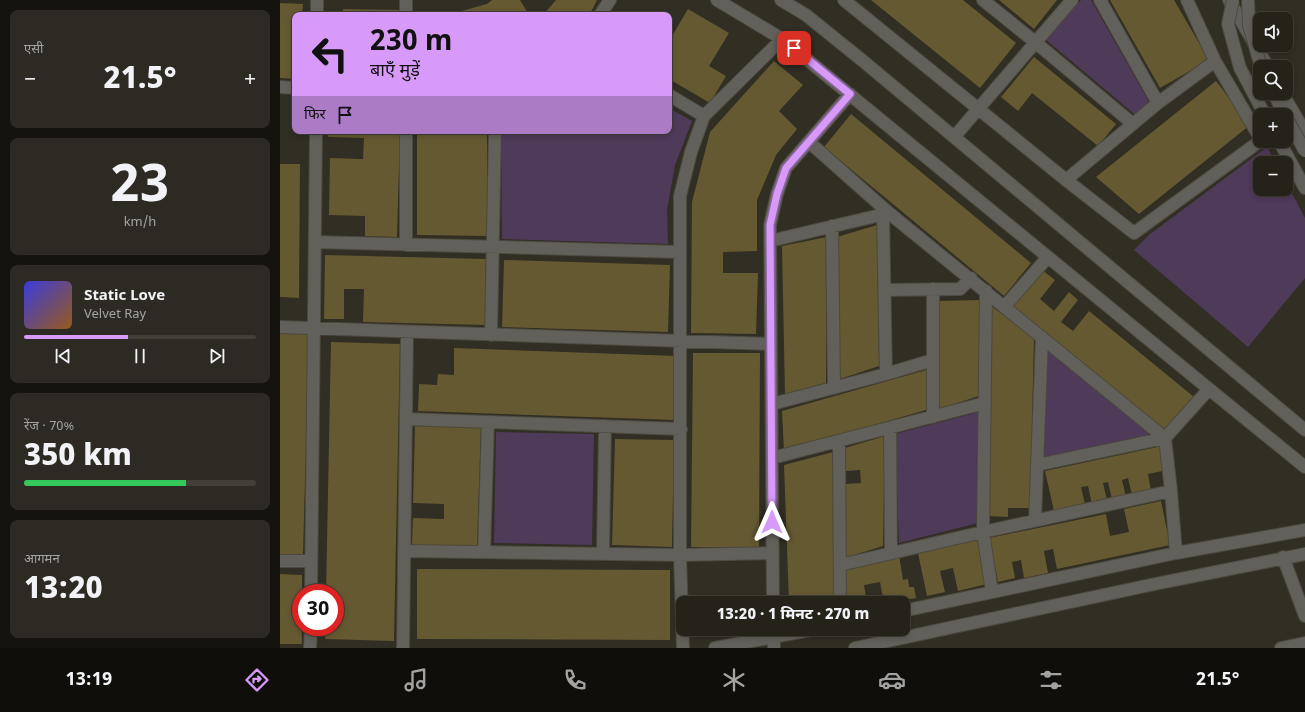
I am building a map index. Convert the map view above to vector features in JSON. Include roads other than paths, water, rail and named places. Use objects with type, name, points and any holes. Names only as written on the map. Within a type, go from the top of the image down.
[{"type":"street","points":[[317,0],[317,12]]},
{"type":"street","points":[[406,0],[406,12]]},
{"type":"street","points":[[602,12],[610,0]]},
{"type":"street","points":[[717,0],[782,39],[1305,467]]},
{"type":"street","points":[[781,0],[806,15],[954,136],[1305,430]]},
{"type":"street","points":[[844,0],[1066,180],[1134,233],[1253,145]]},
{"type":"street","points":[[983,0],[1133,124]]},
{"type":"street","points":[[954,136],[1072,0]]},
{"type":"street","points":[[1100,0],[1158,103]]},
{"type":"street","points":[[1187,0],[1215,61],[1253,128]]},
{"type":"street","points":[[1229,0],[1264,60]]},
{"type":"street","points":[[1233,0],[1228,24],[1240,68],[1260,108]]},
{"type":"street","points":[[1248,0],[1249,25],[1259,60]]},
{"type":"street","points":[[682,648],[680,555],[680,196],[691,152],[704,116],[782,39]]},
{"type":"street","points":[[1066,180],[1158,103],[1215,61]]},
{"type":"street","points":[[280,87],[292,88]]},
{"type":"street","points":[[773,596],[770,225],[777,194],[786,168],[850,94]]},
{"type":"street","points":[[672,97],[704,116]]},
{"type":"street","points":[[1293,122],[1305,132]]},
{"type":"street","points":[[1293,128],[1305,151]]},
{"type":"street","points":[[311,584],[316,134]]},
{"type":"street","points":[[406,134],[406,245]]},
{"type":"street","points":[[491,335],[495,134]]},
{"type":"street","points":[[808,142],[886,213],[971,278],[1165,438],[1176,553]]},
{"type":"street","points":[[1283,148],[1305,188]]},
{"type":"street","points":[[770,240],[886,213]]},
{"type":"street","points":[[886,213],[886,374]]},
{"type":"street","points":[[832,226],[834,388]]},
{"type":"street","points":[[315,242],[680,252]]},
{"type":"street","points":[[1005,306],[1048,257]]},
{"type":"street","points":[[885,290],[960,289],[971,278]]},
{"type":"street","points":[[933,289],[933,417]]},
{"type":"street","points":[[986,291],[983,532],[992,592]]},
{"type":"street","points":[[280,327],[771,344]]},
{"type":"street","points":[[404,648],[407,332]]},
{"type":"street","points":[[1035,520],[1042,337]]},
{"type":"street","points":[[772,404],[933,360]]},
{"type":"street","points":[[1037,465],[1165,438],[1209,389]]},
{"type":"street","points":[[772,458],[985,403]]},
{"type":"street","points":[[406,419],[681,429]]},
{"type":"street","points":[[484,552],[488,422]]},
{"type":"street","points":[[603,554],[605,426]]},
{"type":"street","points":[[890,428],[891,553]]},
{"type":"street","points":[[839,441],[840,596]]},
{"type":"street","points":[[840,565],[1035,520],[1171,491]]},
{"type":"street","points":[[910,610],[1176,553],[1305,530]]},
{"type":"street","points":[[404,551],[680,555],[772,553]]},
{"type":"street","points":[[855,648],[887,645],[1283,557],[1305,554]]},
{"type":"street","points":[[1283,557],[1305,616]]},
{"type":"street","points":[[280,561],[311,561]]},
{"type":"street","points":[[310,648],[311,636]]},
{"type":"street","points":[[715,648],[774,638]]},
{"type":"street","points":[[1281,648],[1305,643]]}]
